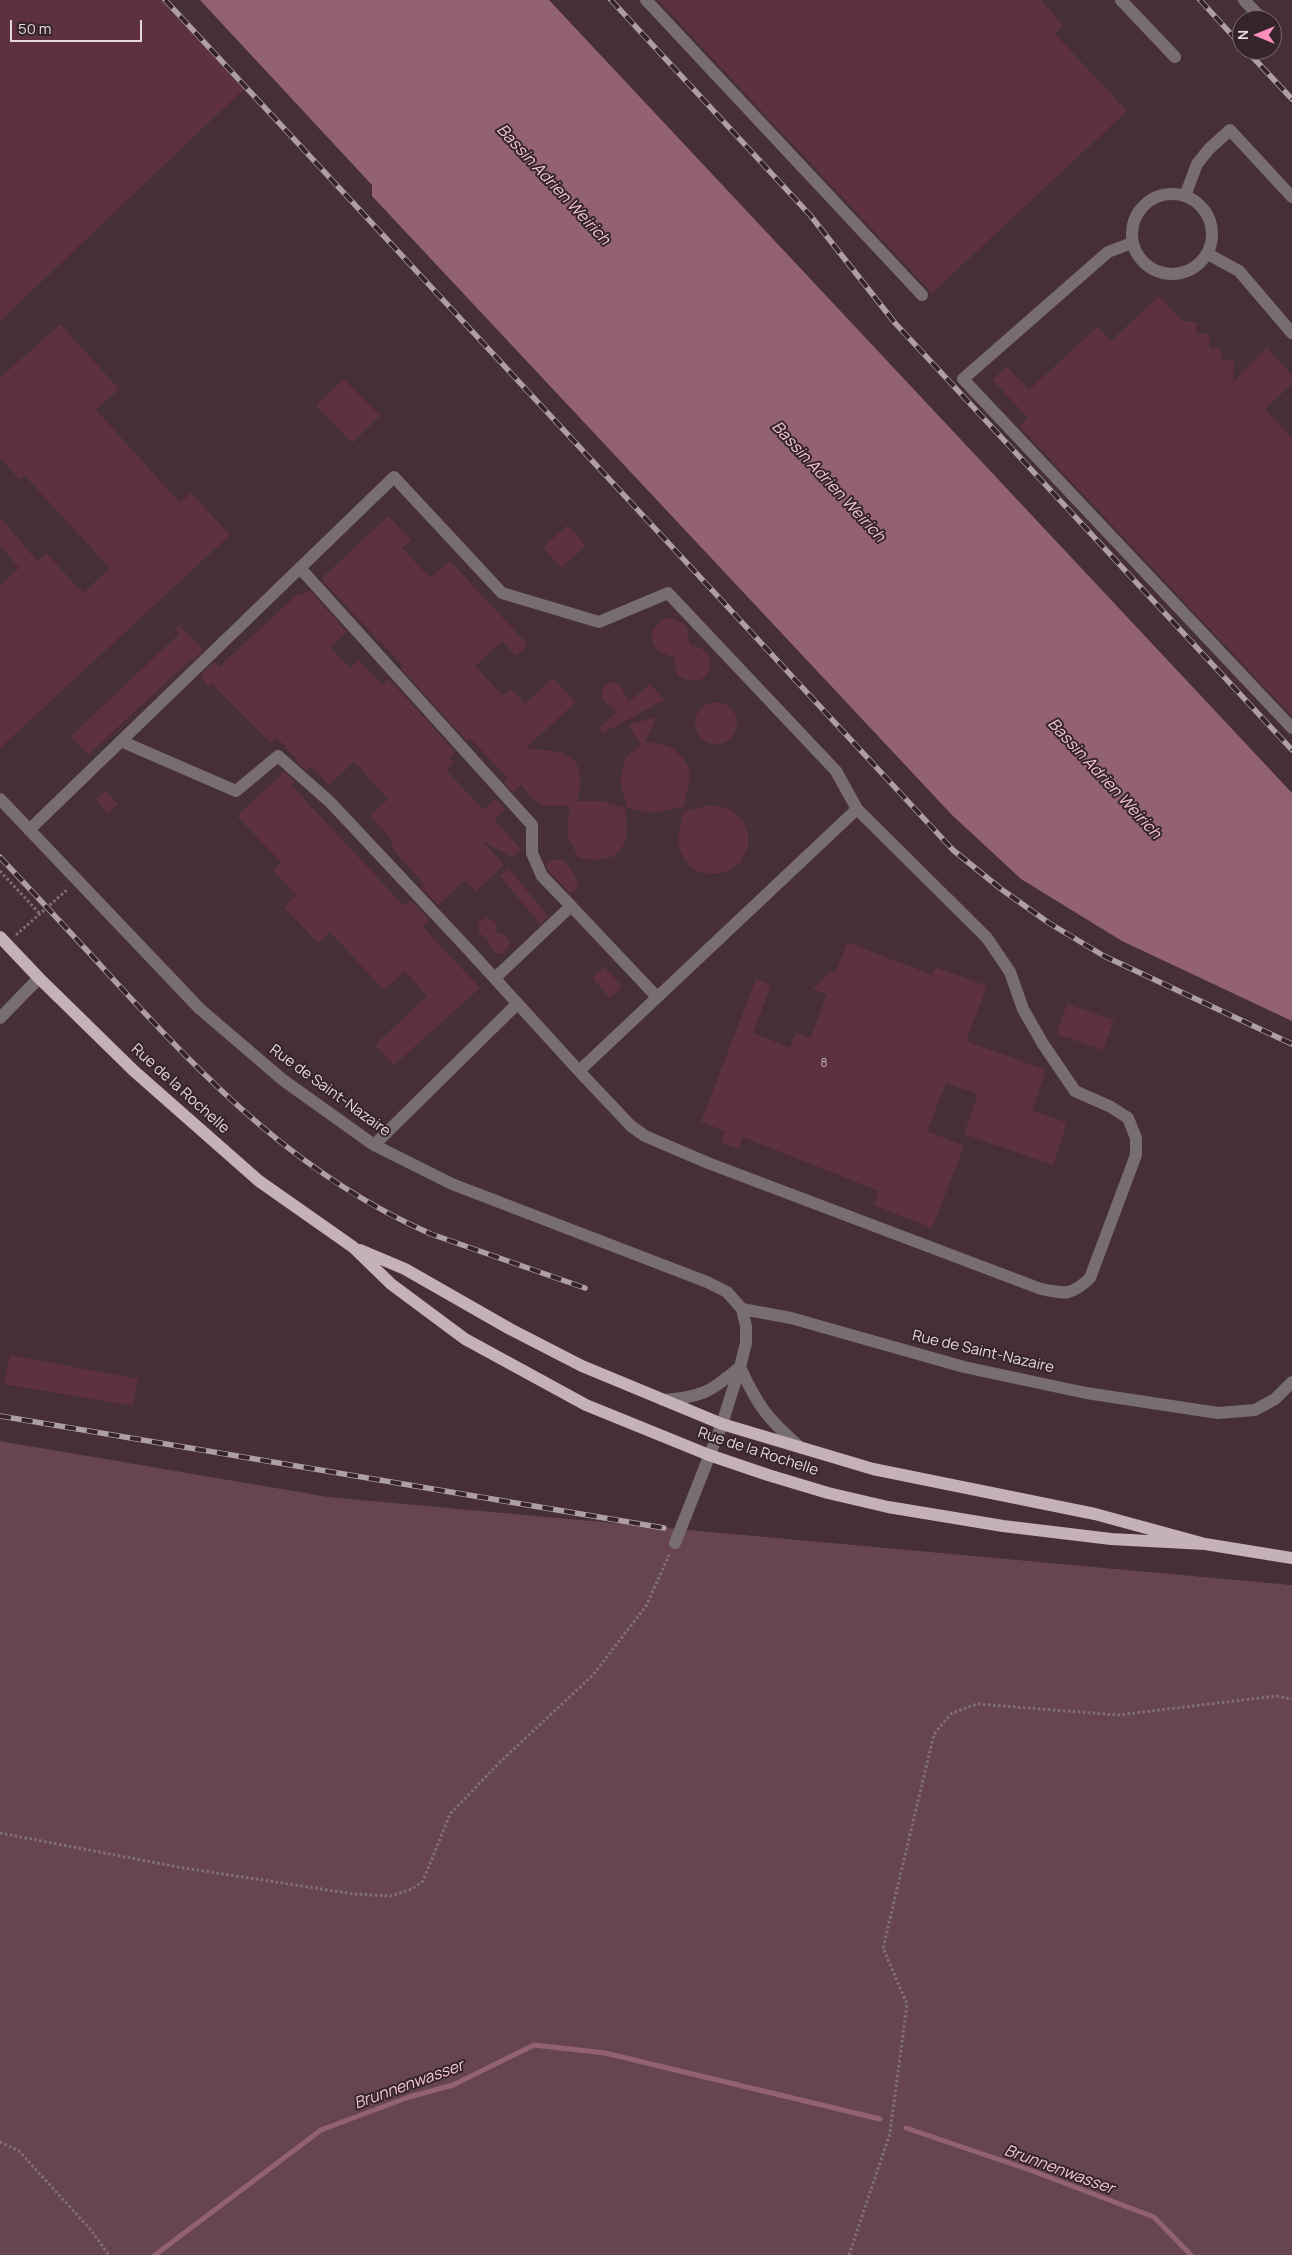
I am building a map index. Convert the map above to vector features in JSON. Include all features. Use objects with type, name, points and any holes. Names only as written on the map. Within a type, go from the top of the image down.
[{"type":"main road","name":"Rue de la Rochelle","points":[[3,940],[134,1071],[260,1181],[353,1247],[391,1284],[421,1308],[493,1356],[586,1405],[710,1455],[828,1493],[938,1517],[1003,1526],[1111,1539],[1206,1544]]},
{"type":"main road","name":"Rue de la Rochelle","points":[[353,1247],[405,1269],[493,1320],[582,1366],[722,1424],[872,1469],[1095,1514],[1206,1544],[1292,1558]]},
{"type":"street","points":[[646,0],[922,295]]},
{"type":"street","points":[[1121,0],[1175,57]]},
{"type":"street","points":[[1244,0],[1254,10]]},
{"type":"street","points":[[1185,196],[1197,164],[1209,149],[1230,130],[1292,197]]},
{"type":"street","points":[[1174,194],[1185,196],[1198,203],[1209,220],[1212,241],[1208,254],[1199,265],[1187,272],[1173,275],[1166,274],[1147,266],[1138,256],[1132,243],[1132,230],[1135,218],[1146,204],[1162,195],[1174,194]]},
{"type":"street","points":[[1132,243],[1108,252],[963,379],[1292,728]]},
{"type":"street","points":[[1208,254],[1239,271],[1292,333]]},
{"type":"street","points":[[29,830],[123,742],[394,477],[502,593],[599,622],[668,593],[836,771],[857,809],[987,938],[1010,972],[1023,1009],[1043,1044],[1074,1091],[1111,1107],[1128,1118],[1136,1138],[1136,1155],[1090,1278],[1078,1290],[1064,1294],[1041,1289],[708,1163],[645,1136],[631,1126],[578,1070],[495,978],[330,802],[278,756],[236,791],[123,742]]},
{"type":"street","points":[[300,568],[532,825],[532,854],[542,876],[657,997]]},
{"type":"street","name":"Rue de Saint-Nazaire","points":[[0,799],[200,1009],[283,1080],[374,1145],[452,1184],[707,1282],[727,1292],[742,1309],[791,1318],[964,1367],[1086,1393],[1218,1414],[1255,1410],[1275,1399],[1292,1382]]},
{"type":"street","points":[[578,1070],[857,809]]},
{"type":"street","points":[[495,978],[571,906]]},
{"type":"street","points":[[0,1018],[39,978]]},
{"type":"street","points":[[374,1145],[517,1004]]},
{"type":"street","points":[[675,1543],[722,1424],[740,1367],[746,1343],[746,1326],[742,1309]]},
{"type":"street","points":[[662,1400],[688,1398],[710,1392],[740,1367]]},
{"type":"street","points":[[740,1367],[753,1396],[770,1420],[803,1449]]},
{"type":"path","points":[[0,870],[41,914]]},
{"type":"path","points":[[3,940],[41,914],[77,880]]},
{"type":"path","points":[[0,1834],[178,1867],[336,1891],[390,1896],[412,1889],[423,1881],[450,1814],[501,1761],[593,1675],[646,1606],[675,1543]]},
{"type":"path","points":[[849,2255],[890,2133],[907,2004],[884,1948],[934,1734],[952,1713],[977,1704],[1118,1715],[1276,1696],[1292,1699]]},
{"type":"path","points":[[0,2142],[19,2151],[90,2229],[109,2255]]},
{"type":"shaded area","points":[[0,0],[1292,0],[1292,1585],[329,1497],[0,1441]]},
{"type":"shaded area","points":[[0,1441],[329,1497],[1292,1585],[1292,2255],[0,2255]]},
{"type":"water","name":"Bassin Adrien Weirich","points":[[200,0],[549,0],[1292,793],[1292,1021],[1122,941],[1021,879],[952,815],[372,196],[372,185]]},
{"type":"building","points":[[0,0],[161,0],[244,89],[0,321]]},
{"type":"building","points":[[658,0],[1041,0],[1063,25],[1055,34],[1127,111],[932,293]]},
{"type":"building","points":[[1159,296],[1182,321],[1197,322],[1196,334],[1210,334],[1209,349],[1221,348],[1221,361],[1234,359],[1233,382],[1267,348],[1292,375],[1292,384],[1265,409],[1292,438],[1292,716],[1019,426],[1028,418],[993,380],[1006,366],[1029,390],[1098,326],[1111,341]]},
{"type":"building","points":[[60,324],[119,389],[96,410],[180,503],[191,493],[230,535],[0,748],[0,586],[19,568],[0,545],[0,517],[37,561],[46,553],[83,593],[110,568],[25,476],[20,480],[0,458],[0,378]]},
{"type":"building","points":[[344,379],[380,416],[352,443],[316,405]]},
{"type":"building","points":[[388,516],[411,540],[402,548],[430,578],[450,561],[528,645],[516,656],[502,641],[475,666],[503,696],[511,689],[525,704],[553,678],[576,702],[526,748],[561,752],[574,760],[578,767],[581,781],[577,801],[602,801],[625,808],[627,832],[625,841],[622,848],[612,857],[597,860],[579,858],[570,842],[567,831],[570,806],[544,806],[534,800],[521,785],[513,792],[504,782],[508,778],[470,738],[467,741],[401,668],[403,666],[321,579]]},
{"type":"building","points":[[568,525],[586,546],[561,568],[543,547]]},
{"type":"building","points":[[309,590],[347,632],[330,647],[350,668],[359,660],[382,685],[389,679],[455,752],[449,758],[454,762],[446,770],[484,810],[495,799],[505,809],[494,820],[521,849],[512,857],[482,841],[504,865],[476,891],[465,880],[438,905],[422,888],[425,885],[390,846],[394,842],[370,816],[388,799],[354,762],[329,785],[311,766],[306,770],[296,761],[297,759],[277,738],[271,743],[212,684],[207,686],[201,675],[214,662],[219,667],[299,593],[302,596]]},
{"type":"building","points":[[671,618],[684,624],[690,644],[701,648],[707,654],[710,661],[709,670],[704,678],[697,681],[683,679],[678,675],[675,667],[675,658],[660,652],[655,647],[652,639],[653,630],[663,619]]},
{"type":"building","points":[[179,625],[203,650],[193,660],[192,658],[88,755],[71,736],[179,634],[175,628]]},
{"type":"building","points":[[610,682],[620,685],[629,702],[650,684],[664,700],[603,733],[599,728],[616,713],[614,708],[602,699],[602,689]]},
{"type":"building","points":[[712,702],[720,702],[731,708],[737,723],[731,738],[720,744],[712,744],[701,738],[695,727],[695,719],[701,708]]},
{"type":"building","points":[[657,717],[645,742],[665,745],[673,749],[688,766],[690,776],[684,807],[652,813],[627,808],[620,781],[626,757],[641,745],[628,725]]},
{"type":"building","points":[[284,772],[295,782],[291,785],[404,906],[410,900],[426,916],[429,920],[422,926],[480,988],[394,1065],[375,1045],[427,996],[405,971],[384,990],[330,932],[318,943],[284,907],[296,895],[273,870],[281,862],[237,816]]},
{"type":"building","points":[[106,790],[118,804],[107,813],[96,799]]},
{"type":"building","points":[[709,805],[728,808],[744,823],[748,834],[748,846],[740,863],[727,872],[717,874],[699,872],[690,866],[683,857],[679,847],[678,838],[683,812]]},
{"type":"building","points":[[553,860],[564,860],[578,880],[576,889],[573,892],[570,893],[549,871],[546,865]]},
{"type":"building","points":[[509,869],[548,916],[540,924],[500,876]]},
{"type":"building","points":[[487,917],[496,923],[496,932],[506,936],[509,940],[509,946],[503,953],[497,953],[492,950],[487,938],[479,933],[478,923]]},
{"type":"building","points":[[847,942],[932,975],[935,967],[987,986],[966,1041],[1046,1070],[1032,1110],[1067,1123],[1053,1165],[964,1134],[978,1094],[946,1083],[927,1131],[964,1146],[932,1228],[874,1205],[879,1191],[743,1137],[738,1149],[721,1142],[725,1131],[701,1122],[756,979],[771,985],[753,1033],[790,1048],[796,1033],[810,1038],[827,995],[813,989],[830,971],[836,972]]},
{"type":"building","points":[[605,967],[622,987],[610,998],[592,978]]},
{"type":"building","points":[[1067,1004],[1114,1020],[1103,1050],[1057,1034]]},
{"type":"building","points":[[10,1355],[138,1379],[133,1406],[4,1384]]},
{"type":"waterway","name":"Brunnenwasser","points":[[155,2255],[321,2130],[409,2097],[453,2085],[534,2045],[605,2053],[880,2119]]},
{"type":"waterway","name":"Brunnenwasser","points":[[906,2128],[1030,2170],[1154,2217],[1191,2255]]},
{"type":"railway","points":[[165,0],[953,850],[1001,889],[1049,923],[1104,956],[1292,1044]]},
{"type":"railway","points":[[611,0],[810,215],[895,323],[1292,750]]},
{"type":"railway","points":[[1200,0],[1232,35]]},
{"type":"railway","points":[[1255,60],[1292,99]]},
{"type":"railway","points":[[0,857],[185,1055],[258,1124],[298,1155],[339,1184],[383,1211],[431,1234],[585,1288]]},
{"type":"railway","points":[[0,1416],[664,1528]]}]
